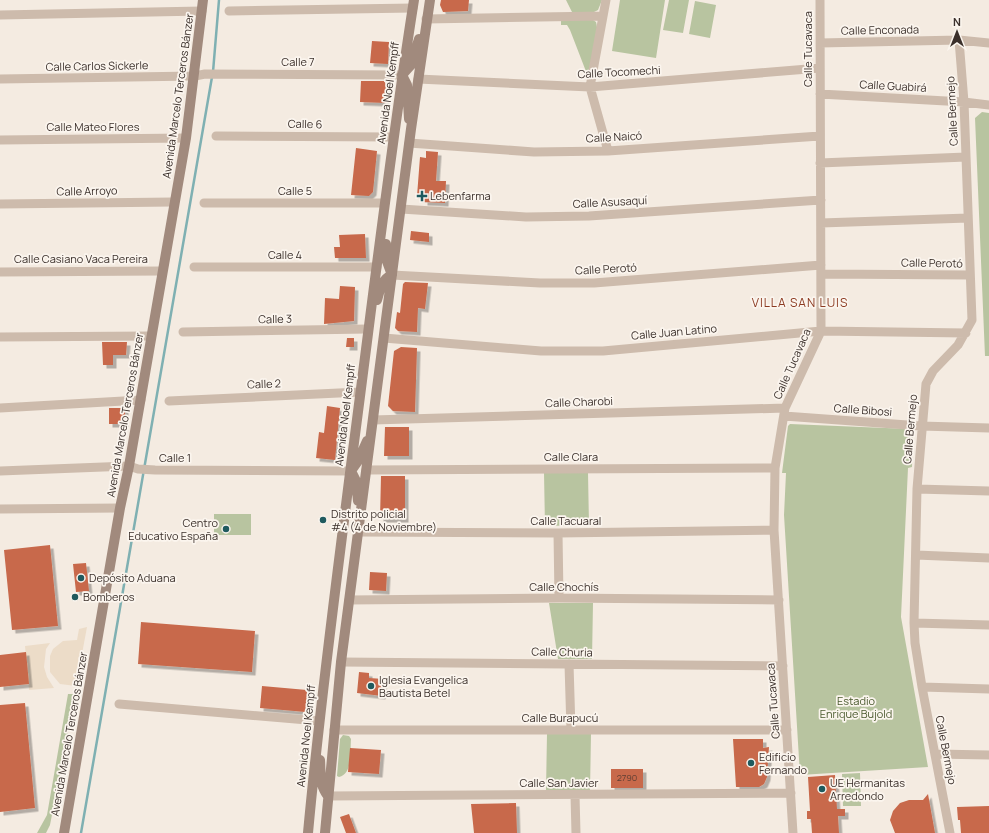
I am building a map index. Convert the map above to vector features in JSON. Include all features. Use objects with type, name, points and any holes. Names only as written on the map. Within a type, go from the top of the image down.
[{"type":"main road","name":"Avenida Marcelo Terceros Bánzer","points":[[64,833],[120,508],[133,468],[141,400],[173,202],[200,75],[203,0]]},
{"type":"main road","points":[[325,833],[341,662],[409,143],[430,0]]},
{"type":"main road","name":"Avenida Noel Kempff","points":[[308,833],[330,626],[351,470],[368,326],[393,137],[414,4]]},
{"type":"main road","points":[[411,129],[407,111],[407,84],[402,75],[411,65],[418,42],[424,34]]},
{"type":"main road","points":[[384,208],[388,222],[385,256],[392,275]]},
{"type":"main road","points":[[368,326],[382,284],[386,277],[392,275]]},
{"type":"main road","points":[[359,528],[357,489],[351,470],[358,461],[373,423]]},
{"type":"main road","points":[[330,626],[331,656],[332,659],[341,662]]},
{"type":"main road","points":[[324,680],[331,681],[332,684],[334,726]]},
{"type":"main road","points":[[317,741],[320,758],[321,782],[323,790],[328,796]]},
{"type":"street","points":[[606,0],[590,87],[608,150]]},
{"type":"street","name":"Calle Tucavaca","points":[[793,833],[774,530],[776,468],[785,412],[821,331],[820,0]]},
{"type":"street","points":[[229,11],[414,4]]},
{"type":"street","points":[[0,15],[202,11]]},
{"type":"street","points":[[426,19],[603,16]]},
{"type":"street","name":"Calle Enconada","points":[[820,43],[960,40],[989,43]]},
{"type":"street","name":"Calle Bermejo","points":[[950,833],[914,643],[914,623],[917,489],[921,426],[926,384],[933,371],[958,345],[972,320],[964,102],[960,40]]},
{"type":"street","name":"Calle Tocomechi","points":[[418,79],[590,87],[820,68]]},
{"type":"street","name":"Calle 7","points":[[200,75],[402,75]]},
{"type":"street","name":"Calle Carlos Sickerle","points":[[0,79],[200,75]]},
{"type":"street","name":"Calle Guabirá","points":[[820,94],[964,102],[989,105]]},
{"type":"street","name":"Calle 6","points":[[216,136],[393,137]]},
{"type":"street","name":"Calle Naicó","points":[[409,143],[534,152],[608,150],[820,136]]},
{"type":"street","name":"Calle Mateo Flores","points":[[0,140],[186,138]]},
{"type":"street","points":[[820,163],[966,157]]},
{"type":"street","name":"Calle Asusaquí","points":[[401,209],[526,217],[589,216],[821,200]]},
{"type":"street","name":"Calle Arroyo","points":[[0,204],[173,202]]},
{"type":"street","name":"Calle 5","points":[[204,203],[384,208]]},
{"type":"street","points":[[821,223],[968,218]]},
{"type":"street","name":"Calle 4","points":[[194,266],[376,266]]},
{"type":"street","name":"Calle Casiano Vaca Pereira","points":[[0,272],[162,270]]},
{"type":"street","name":"Calle Perotó","points":[[392,275],[540,283],[594,283],[821,270],[970,275]]},
{"type":"street","name":"Calle 3","points":[[183,332],[368,326]]},
{"type":"street","name":"Calle Juan Latino","points":[[384,338],[541,351],[602,351],[821,331],[966,333]]},
{"type":"street","points":[[0,337],[151,336]]},
{"type":"street","name":"Calle 2","points":[[169,400],[360,392]]},
{"type":"street","points":[[0,408],[141,400]]},
{"type":"street","name":"Calle Charobi","points":[[373,423],[785,412]]},
{"type":"street","name":"Calle Bibosi","points":[[785,412],[921,426],[989,428]]},
{"type":"street","name":"Calle 1","points":[[0,471],[133,468],[155,470],[351,470]]},
{"type":"street","name":"Calle Clara","points":[[366,470],[776,468]]},
{"type":"street","points":[[917,489],[989,491]]},
{"type":"street","points":[[0,509],[120,508]]},
{"type":"street","name":"Calle Tacuaral","points":[[359,528],[558,533],[774,530]]},
{"type":"street","points":[[558,533],[559,598]]},
{"type":"street","points":[[916,555],[989,558]]},
{"type":"street","name":"Calle Chochís","points":[[349,600],[559,598],[779,600]]},
{"type":"street","points":[[914,623],[989,625]]},
{"type":"street","name":"Calle Churia","points":[[341,662],[783,666]]},
{"type":"street","points":[[569,664],[571,730]]},
{"type":"street","points":[[922,687],[989,688]]},
{"type":"street","points":[[119,704],[319,721]]},
{"type":"street","name":"Calle Burapucú","points":[[334,726],[571,730],[787,730]]},
{"type":"street","points":[[935,754],[989,755]]},
{"type":"street","name":"Calle San Javier","points":[[328,796],[791,793]]},
{"type":"street","points":[[575,795],[576,833]]},
{"type":"green space","points":[[566,0],[602,0],[598,10],[592,13],[572,12]]},
{"type":"green space","points":[[620,0],[665,0],[656,58],[612,51]]},
{"type":"green space","points":[[669,0],[689,0],[683,33],[663,30]]},
{"type":"green space","points":[[695,1],[716,5],[710,38],[689,34]]},
{"type":"green space","points":[[561,20],[593,20],[596,22],[596,51],[592,67],[586,79],[585,76],[587,74],[570,30],[567,25],[561,25]]},
{"type":"green space","points":[[982,112],[989,113],[989,356],[985,356],[975,118]]},
{"type":"green space","name":"Estadio Enrique Bujold","points":[[790,424],[909,429],[913,433],[912,467],[908,468],[901,617],[928,767],[800,775],[784,515],[786,473],[782,473],[788,426]]},
{"type":"green space","points":[[544,473],[588,473],[589,525],[545,526]]},
{"type":"green space","points":[[214,514],[251,514],[251,535],[214,535]]},
{"type":"green space","points":[[549,603],[593,603],[592,659],[558,659]]},
{"type":"green space","points":[[68,694],[75,694],[50,825],[46,833],[37,833],[47,815]]},
{"type":"green space","points":[[547,734],[591,734],[590,791],[546,790]]},
{"type":"green space","points":[[343,735],[349,736],[351,739],[350,761],[347,771],[339,777],[337,776],[340,739]]},
{"type":"green space","points":[[860,773],[861,806],[843,806],[842,774]]},
{"type":"shaded area","points":[[87,627],[76,686],[60,684],[50,672],[50,656],[53,649],[63,641],[77,640],[79,629]]},
{"type":"shaded area","points":[[50,643],[46,649],[44,667],[47,677],[54,688],[29,690],[25,646]]},
{"type":"building","points":[[441,0],[469,0],[468,11],[443,12],[440,5]]},
{"type":"building","points":[[372,41],[389,42],[388,64],[370,63]]},
{"type":"building","points":[[361,81],[384,81],[387,86],[386,103],[360,102]]},
{"type":"building","points":[[356,148],[377,151],[373,192],[369,196],[351,195]]},
{"type":"building","points":[[426,151],[438,152],[436,181],[446,181],[445,203],[424,202],[424,199],[419,199],[417,196],[420,157],[426,158]]},
{"type":"building","points":[[411,231],[429,233],[429,242],[410,240]]},
{"type":"building","points":[[365,234],[366,258],[335,258],[334,247],[340,247],[339,235]]},
{"type":"building","points":[[405,282],[428,283],[425,309],[418,308],[417,332],[398,331],[395,328],[397,312],[400,313],[403,284]]},
{"type":"building","points":[[340,286],[355,287],[354,321],[324,324],[325,298],[339,299]]},
{"type":"building","points":[[347,338],[354,338],[354,347],[346,347]]},
{"type":"building","points":[[102,342],[127,342],[126,355],[113,355],[113,365],[103,365]]},
{"type":"building","points":[[401,347],[417,348],[415,412],[393,411],[388,406],[394,351]]},
{"type":"building","points":[[327,406],[340,408],[335,460],[316,458],[319,432],[324,433]]},
{"type":"building","points":[[109,408],[125,408],[125,424],[109,424]]},
{"type":"building","points":[[385,427],[409,427],[409,456],[384,456]]},
{"type":"building","points":[[381,476],[405,476],[405,519],[380,519]]},
{"type":"building","points":[[50,545],[58,626],[12,630],[4,550]]},
{"type":"building","name":"Depósito Aduana","points":[[86,563],[89,591],[76,592],[73,564]]},
{"type":"building","points":[[370,572],[387,573],[386,591],[369,590]]},
{"type":"building","points":[[141,622],[255,631],[252,672],[138,664]]},
{"type":"building","points":[[26,652],[29,684],[0,687],[0,655]]},
{"type":"building","name":"Iglesia Evangelica Bautista Betel","points":[[359,672],[369,673],[369,678],[384,679],[382,696],[357,693]]},
{"type":"building","points":[[262,686],[307,690],[306,712],[260,708]]},
{"type":"building","points":[[25,703],[35,808],[0,812],[0,705]]},
{"type":"building","name":"Edificio Fernando","points":[[733,739],[763,739],[763,748],[769,747],[767,777],[764,784],[759,787],[736,787]]},
{"type":"building","points":[[350,748],[381,750],[379,774],[348,772]]},
{"type":"building","points":[[611,769],[643,769],[643,788],[611,788]]},
{"type":"building","points":[[835,775],[837,809],[845,809],[845,816],[838,816],[839,833],[812,833],[811,819],[807,819],[807,811],[810,811],[808,777]]},
{"type":"building","points":[[928,794],[935,833],[895,833],[890,820],[893,811],[900,803],[909,800],[923,800]]},
{"type":"building","points":[[516,803],[517,833],[474,833],[471,804]]},
{"type":"building","points":[[989,806],[989,833],[961,833],[957,807]]},
{"type":"building","points":[[349,814],[356,833],[346,833],[340,817]]},
{"type":"waterway","points":[[213,72],[219,0]]},
{"type":"waterway","points":[[81,833],[212,77]]},
{"type":"place","name":"Lebenfarma","points":[[422,196]]},
{"type":"place","name":"Distrito policial #4 (4 de Noviembre)","points":[[323,520]]},
{"type":"place","name":"Centro Educativo España","points":[[226,529]]},
{"type":"place","name":"Depósito Aduana","points":[[81,578]]},
{"type":"place","name":"Bomberos","points":[[75,597]]},
{"type":"place","name":"Iglesia Evangelica Bautista Betel","points":[[371,686]]},
{"type":"place","name":"Edificio Fernando","points":[[751,763]]},
{"type":"place","name":"UE Hermanitas Arredondo","points":[[822,789]]},
{"type":"district","name":"VILLA SAN LUIS","points":[[800,303]]}]
